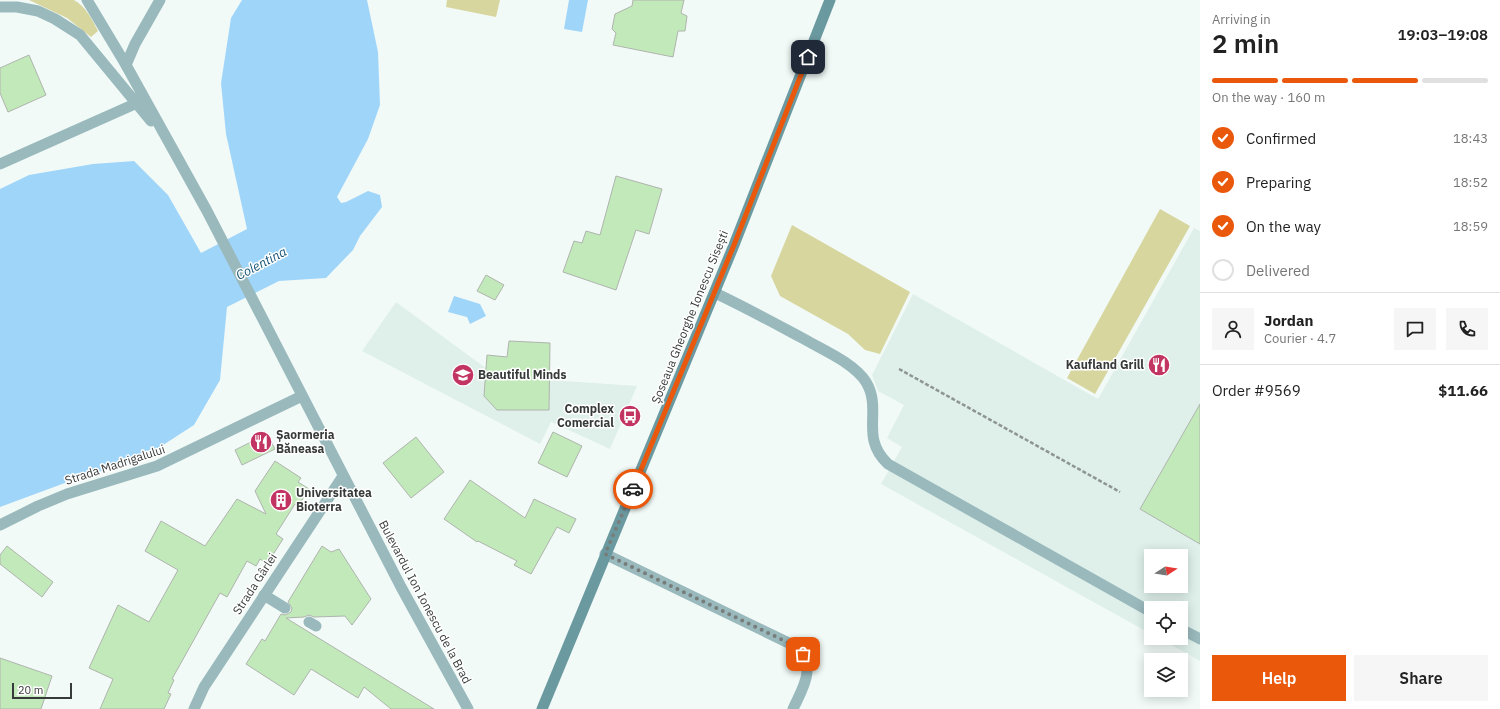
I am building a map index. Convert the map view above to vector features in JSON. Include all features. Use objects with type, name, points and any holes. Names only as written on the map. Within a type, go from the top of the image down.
[{"type":"main road","name":"Șoseaua Gheorghe Ionescu Sisești","points":[[542,709],[605,554],[715,293],[830,0]]},
{"type":"street","name":"Bulevardul Ion Ionescu de la Brad","points":[[86,0],[126,65],[207,211],[401,587],[468,709]]},
{"type":"street","points":[[126,65],[135,44],[160,0]]},
{"type":"street","name":"Bulevardul Ion Ionescu de la Brad","points":[[0,7],[17,7],[38,11],[80,35],[171,146]]},
{"type":"street","points":[[0,164],[137,103]]},
{"type":"street","points":[[715,293],[746,308],[837,358],[858,372],[866,383],[871,395],[873,412],[872,437],[881,457],[888,464],[1144,608]]},
{"type":"street","name":"Strada Madrigalului","points":[[0,525],[38,506],[67,494],[157,466],[302,396]]},
{"type":"street","name":"Strada Gârlei","points":[[194,709],[204,687],[343,476]]},
{"type":"street","points":[[605,554],[795,646],[803,654],[806,662],[807,677],[793,709]]},
{"type":"street","points":[[264,595],[285,608]]},
{"type":"street","points":[[1188,633],[1200,639]]},
{"type":"path","points":[[899,369],[1120,492]]},
{"type":"shaded area","points":[[29,0],[74,0],[85,10],[98,31],[91,37],[67,18]]},
{"type":"shaded area","points":[[447,0],[500,0],[496,17],[446,7]]},
{"type":"shaded area","points":[[1160,209],[1190,226],[1095,394],[1067,378]]},
{"type":"shaded area","points":[[792,225],[910,292],[880,354],[865,350],[848,334],[780,296],[771,276]]},
{"type":"shaded area","points":[[1194,228],[1200,231],[1200,661],[1171,645],[1188,645],[1188,601],[1144,601],[1144,630],[881,484],[902,447],[887,438],[904,405],[878,391],[872,375],[913,294],[1098,399]]},
{"type":"shaded area","name":"Beautiful Minds","points":[[396,302],[487,369],[550,380],[637,386],[610,449],[551,422],[540,444],[362,351]]},
{"type":"water","name":"Colentina","points":[[242,0],[367,0],[378,52],[380,105],[368,139],[337,197],[341,203],[368,191],[380,195],[382,207],[360,236],[353,250],[326,278],[279,281],[227,307],[220,380],[194,425],[143,458],[73,480],[0,507],[0,189],[29,175],[93,164],[134,161],[168,195],[201,253],[247,229],[226,134],[221,83],[231,18]]},
{"type":"water","points":[[569,0],[588,0],[582,32],[564,29]]},
{"type":"water","points":[[454,296],[480,304],[486,316],[470,324],[467,317],[448,312]]},
{"type":"building","points":[[633,0],[684,0],[681,13],[687,16],[685,31],[678,31],[673,57],[613,45],[616,33],[612,29],[615,14],[632,6]]},
{"type":"building","points":[[29,55],[46,95],[8,112],[0,93],[0,68]]},
{"type":"building","points":[[616,176],[662,189],[649,234],[636,230],[616,290],[563,272],[574,241],[582,243],[586,231],[600,235]]},
{"type":"building","points":[[486,275],[504,285],[495,300],[477,291]]},
{"type":"building","points":[[509,341],[550,343],[549,410],[497,410],[484,396],[487,355],[507,357]]},
{"type":"building","points":[[1200,404],[1200,544],[1140,509]]},
{"type":"building","points":[[553,432],[582,446],[567,477],[538,463]]},
{"type":"building","name":"Șaormeria Băneasa","points":[[267,434],[275,449],[242,465],[235,450]]},
{"type":"building","points":[[416,437],[444,472],[411,498],[383,463]]},
{"type":"building","points":[[275,461],[301,478],[298,482],[309,489],[298,506],[295,504],[276,534],[283,539],[267,564],[260,559],[256,566],[247,561],[227,597],[220,593],[172,679],[174,680],[168,693],[171,694],[164,709],[100,709],[113,679],[89,668],[118,605],[149,622],[178,570],[145,551],[161,521],[205,546],[237,499],[266,514],[255,491]]},
{"type":"building","points":[[470,480],[525,518],[534,499],[576,519],[569,533],[557,527],[531,574],[514,565],[517,561],[478,541],[477,542],[444,519]]},
{"type":"building","points":[[7,546],[53,582],[42,597],[0,564],[0,555]]},
{"type":"building","points":[[322,546],[331,552],[339,549],[371,599],[352,625],[345,616],[314,617],[309,615],[304,617],[286,618],[434,709],[391,709],[364,687],[358,698],[311,669],[294,695],[246,664],[262,639],[265,641],[281,614],[285,615],[291,612],[292,608],[288,602]]},
{"type":"building","points":[[0,658],[52,676],[41,709],[0,709]]},
{"type":"way so far","points":[[633,489],[605,554],[795,646],[803,654]]},
{"type":"place","name":"Kaufland Grill","points":[[1159,365]]},
{"type":"place","name":"Beautiful Minds","points":[[463,375]]},
{"type":"place","name":"Complex Comercial","points":[[630,416]]},
{"type":"place","name":"Șaormeria Băneasa","points":[[261,442]]},
{"type":"place","name":"Universitatea Bioterra","points":[[281,500]]},
{"type":"route","points":[[633,489],[680,379],[808,57]]}]
